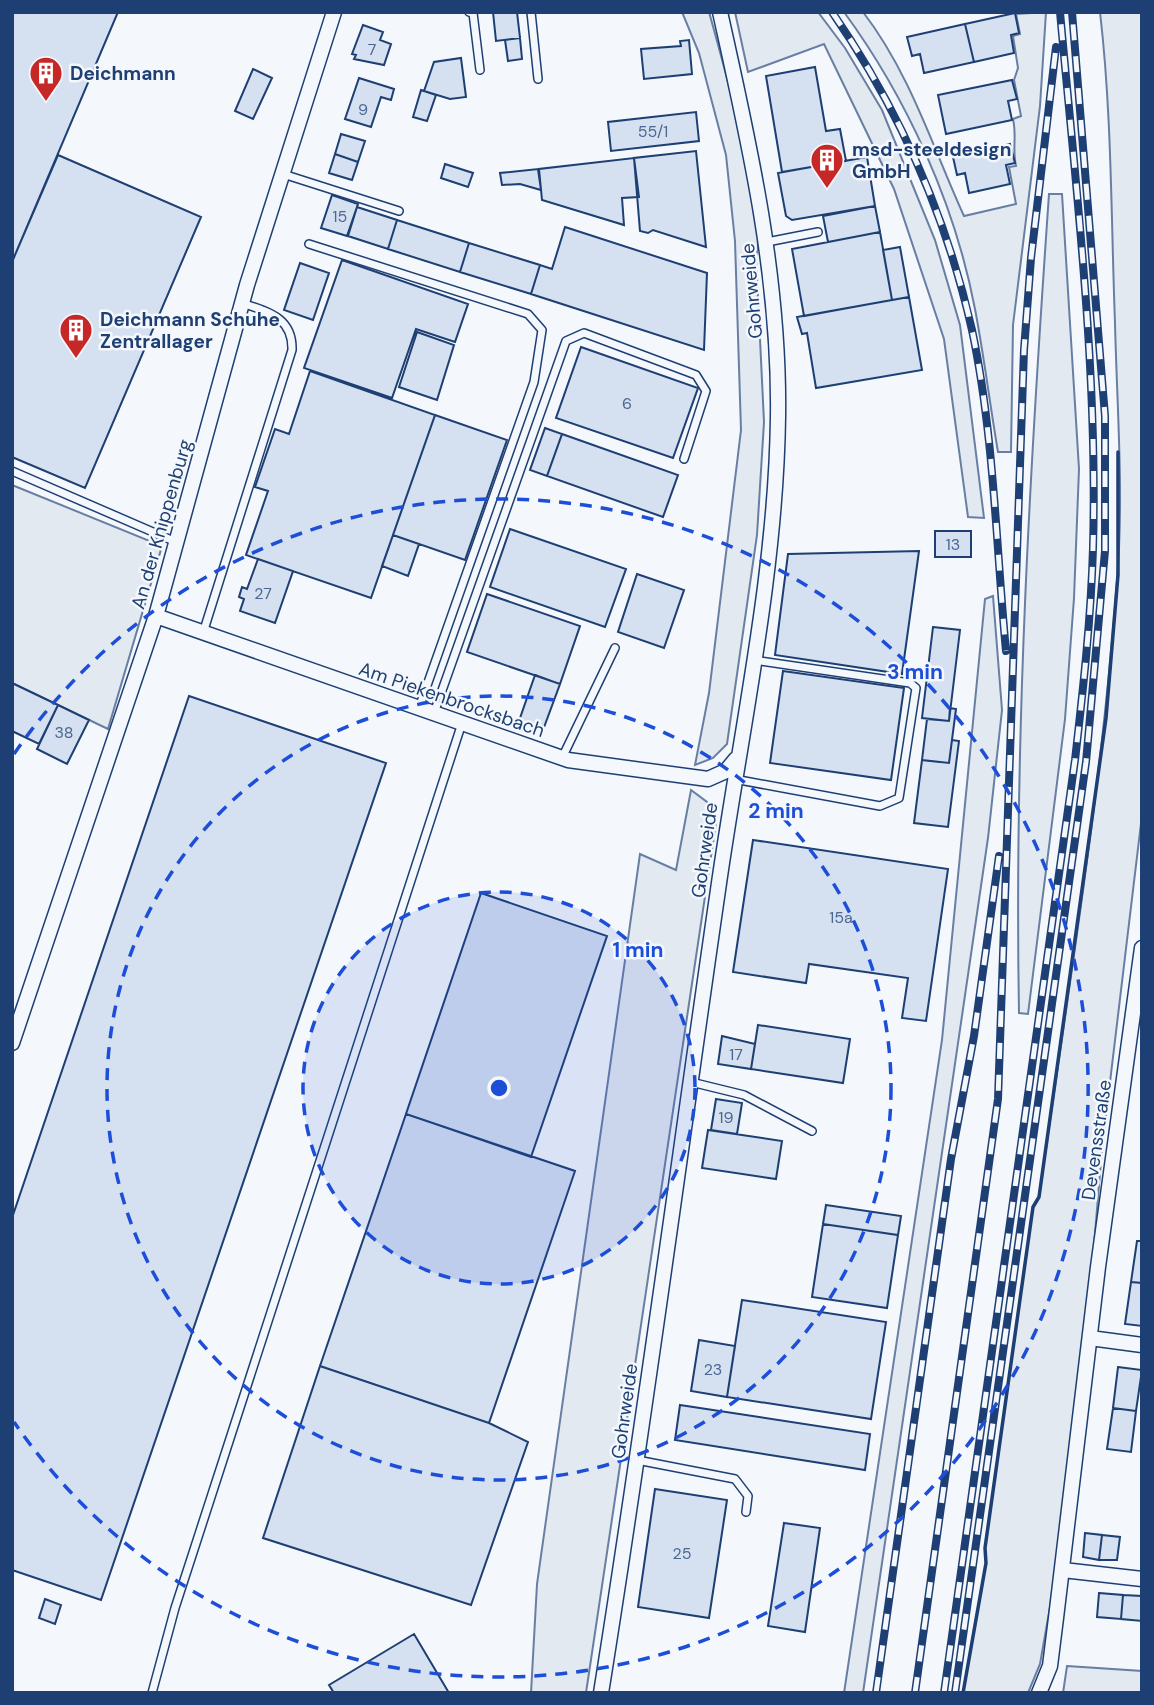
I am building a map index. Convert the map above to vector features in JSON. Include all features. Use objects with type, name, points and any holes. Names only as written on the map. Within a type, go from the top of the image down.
[{"type":"street","name":"An der Knippenburg","points":[[12,1043],[156,616],[242,303],[334,12]]},
{"type":"street","name":"Gohrweide","points":[[601,1693],[737,758],[766,582],[778,417],[774,301],[767,242],[751,149],[720,12]]},
{"type":"street","name":"Am Piekenbrocksbach","points":[[156,616],[562,758],[708,779],[726,771],[737,758]]},
{"type":"street","name":"Devensstraße","points":[[1039,1693],[1050,1666],[1142,948]]},
{"type":"street","points":[[1090,1338],[1142,1345]]},
{"type":"street","points":[[1063,1570],[1142,1579]]},
{"type":"lane","points":[[469,12],[472,13],[480,70]]},
{"type":"lane","points":[[531,12],[538,79]]},
{"type":"lane","points":[[282,173],[399,211]]},
{"type":"lane","points":[[767,242],[818,232]]},
{"type":"lane","points":[[309,244],[528,314],[542,330],[534,382],[418,709]]},
{"type":"lane","points":[[203,632],[292,351],[290,329],[280,318],[242,303]]},
{"type":"lane","points":[[434,714],[566,341],[584,333],[696,375],[706,391],[684,458]]},
{"type":"lane","points":[[12,471],[176,542]]},
{"type":"lane","points":[[562,758],[615,649]]},
{"type":"lane","points":[[734,779],[880,806],[899,798],[916,688],[910,683],[753,660]]},
{"type":"lane","points":[[152,1693],[175,1608],[462,723]]},
{"type":"lane","points":[[691,1082],[744,1095],[813,1131]]},
{"type":"lane","points":[[636,1460],[735,1479],[748,1496],[746,1512]]},
{"type":"shaded area","points":[[682,12],[709,12],[750,175],[758,238],[756,256],[764,422],[757,535],[727,744],[713,758],[695,765],[709,693],[741,430],[735,241],[726,155],[699,53]]},
{"type":"shaded area","points":[[735,12],[818,12],[845,48],[882,110],[935,240],[960,325],[984,518],[968,517],[944,339],[894,189],[824,44],[748,72]]},
{"type":"shaded area","points":[[844,12],[863,12],[880,35],[920,111],[964,216],[1016,204],[1009,167],[1016,166],[1013,119],[1021,116],[1014,80],[1018,68],[1013,36],[1020,34],[1016,14],[1046,12],[1040,106],[1013,325],[1011,452],[998,452],[975,309],[955,230],[941,192],[908,116],[867,45]]},
{"type":"shaded area","points":[[1100,12],[1142,12],[1142,815],[1102,1149],[1086,1342],[1060,1550],[1040,1664],[1028,1693],[963,1693],[986,1563],[985,1548],[1033,1207],[1039,1197],[1083,889],[1111,657],[1119,548],[1119,452],[1109,128]]},
{"type":"shaded area","points":[[1049,194],[1062,194],[1079,469],[1074,598],[1065,719],[1028,1014],[1019,1013],[1021,706],[1030,501]]},
{"type":"shaded area","points":[[12,485],[162,546],[108,729],[12,683]]},
{"type":"shaded area","points":[[993,596],[1002,710],[988,838],[863,1693],[844,1693],[942,1040],[985,599]]},
{"type":"shaded area","points":[[691,790],[707,802],[716,823],[586,1693],[531,1693],[537,1584],[640,854],[676,870]]},
{"type":"shaded area","points":[[1067,1666],[1142,1671],[1142,1693],[1063,1693]]},
{"type":"building","name":"Deichmann","points":[[12,12],[118,12],[12,262]]},
{"type":"building","points":[[493,12],[517,12],[520,38],[496,41]]},
{"type":"building","points":[[1015,13],[1019,33],[1011,35],[1014,53],[974,62],[965,24]]},
{"type":"building","points":[[965,24],[974,62],[924,73],[920,54],[912,56],[907,37]]},
{"type":"building","points":[[363,25],[383,32],[380,40],[391,44],[384,65],[354,59],[356,55],[352,54]]},
{"type":"building","points":[[520,38],[522,59],[508,61],[505,40]]},
{"type":"building","points":[[689,40],[692,74],[644,79],[641,49],[681,46],[680,41]]},
{"type":"building","points":[[461,58],[466,97],[450,99],[424,91],[434,62]]},
{"type":"building","points":[[815,67],[826,131],[840,129],[846,161],[782,172],[766,76]]},
{"type":"building","points":[[253,69],[272,78],[253,119],[235,111]]},
{"type":"building","points":[[359,78],[394,89],[391,100],[381,97],[371,127],[345,119]]},
{"type":"building","points":[[1012,80],[1017,99],[1008,101],[1012,120],[946,134],[938,95]]},
{"type":"building","points":[[421,90],[436,95],[427,121],[413,117]]},
{"type":"building","points":[[696,112],[699,141],[611,151],[608,122]]},
{"type":"building","points":[[341,134],[365,141],[358,162],[335,154]]},
{"type":"building","points":[[1010,144],[1015,163],[1006,165],[1010,184],[969,193],[965,173],[957,175],[953,157]]},
{"type":"building","points":[[696,151],[706,247],[653,230],[648,233],[640,231],[634,158]]},
{"type":"building","points":[[335,154],[358,162],[352,180],[329,173]]},
{"type":"building","name":"Deichmann Schuhe Zentrallager","points":[[58,155],[201,217],[85,488],[12,457],[12,262]]},
{"type":"building","name":"msd-steeldesign GmbH","points":[[867,157],[875,206],[792,220],[786,216],[778,173]]},
{"type":"building","points":[[634,158],[639,197],[622,198],[624,225],[542,200],[539,169]]},
{"type":"building","points":[[445,164],[473,173],[468,187],[441,178]]},
{"type":"building","points":[[538,169],[541,190],[520,184],[502,185],[500,173]]},
{"type":"building","points":[[332,195],[358,204],[347,236],[321,228]]},
{"type":"building","points":[[875,206],[880,232],[828,242],[823,216]]},
{"type":"building","points":[[357,207],[397,220],[388,249],[348,236]]},
{"type":"building","points":[[397,220],[469,243],[460,272],[388,249]]},
{"type":"building","points":[[565,227],[707,273],[704,350],[531,294],[540,265],[552,269]]},
{"type":"building","points":[[880,232],[892,300],[804,316],[792,249]]},
{"type":"building","points":[[469,243],[540,265],[531,294],[460,272]]},
{"type":"building","points":[[900,247],[909,297],[892,300],[883,250]]},
{"type":"building","points":[[342,260],[468,304],[455,342],[416,329],[392,398],[304,368]]},
{"type":"building","points":[[300,263],[329,273],[313,320],[284,310]]},
{"type":"building","points":[[909,297],[922,370],[816,388],[807,333],[802,334],[797,317]]},
{"type":"building","points":[[417,332],[454,345],[437,400],[399,387]]},
{"type":"building","points":[[581,347],[698,388],[673,458],[556,418]]},
{"type":"building","points":[[310,371],[435,415],[371,598],[246,555],[268,491],[255,487],[275,429],[289,434]]},
{"type":"building","points":[[435,415],[507,440],[465,560],[393,535]]},
{"type":"building","points":[[545,428],[562,434],[547,476],[530,470]]},
{"type":"building","points":[[562,434],[678,475],[663,517],[547,476]]},
{"type":"building","points":[[510,529],[626,569],[605,627],[490,587]]},
{"type":"building","points":[[935,531],[971,531],[971,557],[935,557]]},
{"type":"building","points":[[393,535],[419,544],[408,576],[382,566]]},
{"type":"building","points":[[919,551],[902,674],[775,655],[788,554]]},
{"type":"building","points":[[258,559],[293,571],[275,623],[240,611],[244,599],[239,597],[242,587],[247,589]]},
{"type":"building","points":[[637,574],[684,590],[664,648],[618,632]]},
{"type":"building","points":[[487,594],[580,626],[560,684],[467,652]]},
{"type":"building","points":[[933,627],[960,630],[949,721],[922,718]]},
{"type":"building","points":[[783,671],[904,688],[891,780],[770,763]]},
{"type":"building","points":[[535,675],[560,684],[543,730],[519,721]]},
{"type":"building","points":[[12,683],[58,705],[39,744],[12,731]]},
{"type":"building","points":[[189,696],[386,763],[101,1600],[12,1570],[12,1218]]},
{"type":"building","points":[[58,705],[89,720],[67,764],[37,749]]},
{"type":"building","points":[[950,708],[956,709],[949,763],[922,760],[927,719],[949,721]]},
{"type":"building","points":[[952,740],[959,741],[948,827],[914,823],[922,760],[949,763]]},
{"type":"building","points":[[753,840],[948,869],[926,1021],[902,1018],[908,978],[809,964],[806,983],[733,972]]},
{"type":"building","points":[[481,893],[607,936],[531,1157],[406,1114]]},
{"type":"building","points":[[758,1025],[850,1039],[843,1083],[751,1069]]},
{"type":"building","points":[[722,1036],[755,1044],[751,1069],[718,1064]]},
{"type":"building","points":[[716,1099],[742,1103],[737,1134],[711,1130]]},
{"type":"building","points":[[406,1114],[575,1171],[489,1423],[320,1366]]},
{"type":"building","points":[[708,1130],[782,1141],[776,1179],[702,1168]]},
{"type":"building","points":[[826,1205],[901,1216],[898,1235],[823,1224]]},
{"type":"building","points":[[823,1224],[898,1235],[887,1308],[812,1297]]},
{"type":"building","points":[[1137,1241],[1142,1241],[1142,1283],[1131,1282]]},
{"type":"building","points":[[1131,1282],[1142,1283],[1142,1326],[1125,1324]]},
{"type":"building","points":[[742,1300],[886,1322],[871,1419],[727,1397]]},
{"type":"building","points":[[699,1340],[735,1346],[727,1397],[691,1391]]},
{"type":"building","points":[[320,1366],[489,1423],[528,1442],[471,1605],[263,1538]]},
{"type":"building","points":[[1118,1367],[1142,1370],[1136,1411],[1113,1408]]},
{"type":"building","points":[[680,1405],[870,1434],[865,1470],[675,1440]]},
{"type":"building","points":[[1113,1408],[1136,1411],[1131,1452],[1107,1449]]},
{"type":"building","points":[[655,1489],[727,1500],[709,1618],[638,1607]]},
{"type":"building","points":[[784,1523],[820,1528],[805,1632],[768,1626]]},
{"type":"building","points":[[1085,1533],[1102,1535],[1099,1560],[1083,1557]]},
{"type":"building","points":[[1102,1535],[1120,1537],[1117,1560],[1099,1560]]},
{"type":"building","points":[[1099,1593],[1123,1595],[1121,1619],[1097,1617]]},
{"type":"building","points":[[1123,1595],[1142,1596],[1142,1621],[1121,1619]]},
{"type":"building","points":[[45,1599],[61,1605],[55,1624],[39,1618]]},
{"type":"building","points":[[414,1634],[449,1693],[334,1693],[329,1685]]},
{"type":"railway","points":[[832,12],[899,125],[934,204],[961,287],[972,330],[985,409],[1006,651]]},
{"type":"railway","points":[[944,1693],[1075,760],[1090,601],[1094,481],[1089,347],[1060,12]]},
{"type":"railway","points":[[955,1693],[1086,762],[1105,551],[1105,416],[1072,12]]},
{"type":"railway","points":[[915,1693],[998,1099],[1024,350],[1031,258],[1056,47]]},
{"type":"railway","points":[[876,1693],[951,1159],[974,1036],[999,856]]},
{"type":"wall","points":[[963,1693],[986,1563],[985,1548],[1033,1207],[1039,1197],[1106,718],[1118,575],[1118,452]]},
{"type":"place","name":"Deichmann","points":[[46,103]]},
{"type":"place","name":"msd-steeldesign GmbH","points":[[827,190]]},
{"type":"place","name":"Deichmann Schuhe Zentrallager","points":[[76,360]]}]
